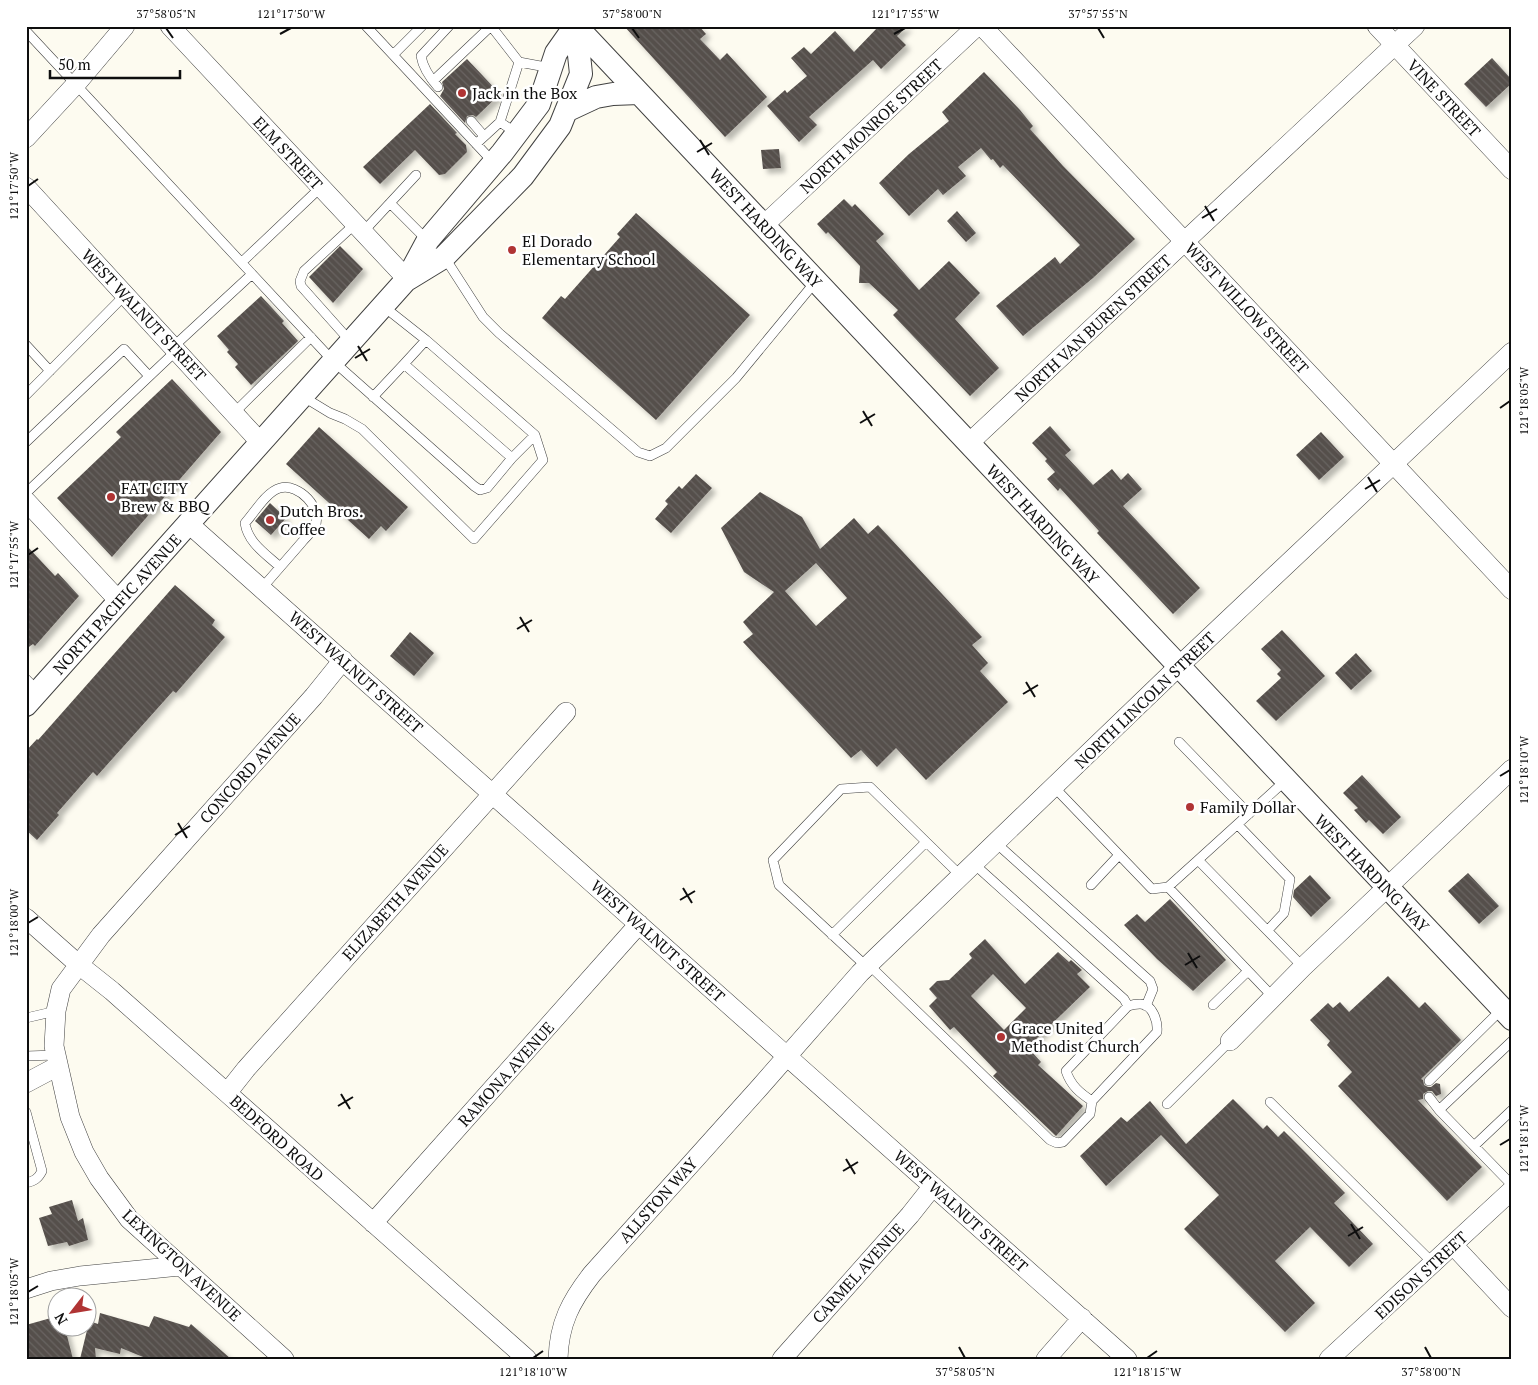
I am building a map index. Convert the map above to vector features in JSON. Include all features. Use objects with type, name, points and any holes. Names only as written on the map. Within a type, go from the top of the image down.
[{"type":"street","points":[[26,138],[76,84],[125,26]]},
{"type":"street","name":"ELM STREET","points":[[170,26],[407,279]]},
{"type":"street","name":"NORTH PACIFIC AVENUE","points":[[30,692],[119,601],[407,279],[428,240],[494,163],[508,128],[539,104],[556,53],[576,26]]},
{"type":"street","name":"NORTH PACIFIC AVENUE","points":[[407,279],[444,256],[522,176],[560,126],[581,74],[576,26]]},
{"type":"street","name":"WEST HARDING WAY","points":[[576,26],[1178,668],[1507,1014]]},
{"type":"street","name":"NORTH MONROE STREET","points":[[764,225],[977,26]]},
{"type":"street","name":"WEST WILLOW STREET","points":[[982,26],[1512,590]]},
{"type":"street","name":"VINE STREET","points":[[1377,26],[1512,170]]},
{"type":"street","name":"NORTH VAN BUREN STREET","points":[[968,444],[1415,26]]},
{"type":"street","points":[[566,111],[596,97],[639,93]]},
{"type":"street","name":"WEST WALNUT STREET","points":[[26,187],[261,442]]},
{"type":"street","name":"NORTH LINCOLN STREET","points":[[787,1056],[868,966],[1393,463],[1512,352]]},
{"type":"street","points":[[26,502],[119,601]]},
{"type":"street","name":"WEST WALNUT STREET","points":[[189,524],[1127,1359]]},
{"type":"street","name":"CONCORD AVENUE","points":[[78,964],[101,935],[314,696],[343,660]]},
{"type":"street","name":"ELIZABETH AVENUE","points":[[227,1093],[252,1062],[566,712]]},
{"type":"street","points":[[1230,1041],[1303,967],[1512,769]]},
{"type":"street","name":"BEDFORD ROAD","points":[[26,918],[112,991],[527,1359]]},
{"type":"street","name":"RAMONA AVENUE","points":[[373,1223],[639,924]]},
{"type":"street","name":"LEXINGTON AVENUE","points":[[78,964],[61,989],[56,1011],[54,1046],[70,1118],[84,1152],[99,1178],[129,1219],[284,1359]]},
{"type":"street","name":"ALLSTON WAY","points":[[558,1359],[558,1345],[563,1322],[577,1294],[587,1280],[787,1056]]},
{"type":"street","points":[[26,1083],[57,1060]]},
{"type":"street","name":"CARMEL AVENUE","points":[[782,1359],[910,1216],[933,1186]]},
{"type":"street","name":"EDISON STREET","points":[[1329,1359],[1512,1190]]},
{"type":"street","points":[[1453,1245],[1512,1308]]},
{"type":"street","points":[[26,1289],[51,1281],[80,1276],[180,1266]]},
{"type":"street","points":[[1046,1359],[1082,1318]]},
{"type":"lane","points":[[366,26],[494,163]]},
{"type":"lane","points":[[393,55],[422,26]]},
{"type":"lane","points":[[449,26],[421,56],[422,63],[435,84],[491,26],[519,62],[551,68]]},
{"type":"lane","points":[[26,31],[333,361],[480,490],[486,488],[535,435]]},
{"type":"lane","points":[[476,144],[484,136],[508,128],[519,62]]},
{"type":"lane","points":[[471,121],[484,136]]},
{"type":"lane","points":[[351,341],[301,286],[300,281],[304,271],[390,203],[416,175]]},
{"type":"lane","points":[[242,262],[321,187]]},
{"type":"lane","points":[[390,203],[428,240]]},
{"type":"lane","points":[[444,256],[483,316],[499,333],[638,452],[650,456],[666,448],[736,378],[816,281]]},
{"type":"lane","points":[[26,493],[149,376],[174,349],[252,274]]},
{"type":"lane","points":[[26,395],[125,295]]},
{"type":"lane","points":[[302,396],[362,429],[474,539],[543,460],[535,435],[426,340],[383,306]]},
{"type":"lane","points":[[234,413],[311,337]]},
{"type":"lane","points":[[373,397],[426,340]]},
{"type":"lane","points":[[26,345],[50,371]]},
{"type":"lane","points":[[26,442],[124,349],[149,376]]},
{"type":"lane","points":[[404,364],[512,458]]},
{"type":"lane","points":[[262,588],[315,527],[316,514],[312,502],[293,488],[282,488],[272,492],[246,523],[246,532],[251,540],[280,567]]},
{"type":"lane","points":[[1179,742],[1249,814]]},
{"type":"lane","points":[[1054,787],[1152,889],[1168,887],[1285,781]]},
{"type":"lane","points":[[1092,1101],[1076,1091],[1068,1080],[1066,1071],[1128,1006],[1140,1004],[1146,1006],[1158,1022],[1157,1032],[1092,1101],[1090,1114],[1063,1142],[1057,1143],[1050,1140],[868,966],[779,886],[773,860],[841,790],[870,786],[926,842],[968,870],[1124,999],[1128,1006]]},
{"type":"lane","points":[[1238,825],[1290,879],[1284,913],[1268,930]]},
{"type":"lane","points":[[832,935],[926,842]]},
{"type":"lane","points":[[996,843],[1150,982],[1153,989],[1146,1006]]},
{"type":"lane","points":[[1091,885],[1119,855]]},
{"type":"lane","points":[[1198,860],[1303,967]]},
{"type":"lane","points":[[1168,887],[1273,997]]},
{"type":"lane","points":[[1212,1005],[1248,971]]},
{"type":"lane","points":[[26,1018],[56,1011]]},
{"type":"lane","points":[[1429,1081],[1507,1014]]},
{"type":"lane","points":[[1167,1104],[1230,1041]]},
{"type":"lane","points":[[1439,1110],[1512,1041]]},
{"type":"lane","points":[[26,1056],[57,1060]]},
{"type":"lane","points":[[1429,1097],[1439,1110],[1512,1185]]},
{"type":"lane","points":[[1270,1102],[1433,1263]]},
{"type":"lane","points":[[1474,1146],[1512,1110]]},
{"type":"lane","points":[[26,1112],[42,1171],[35,1180],[26,1183]]},
{"type":"building","points":[[624,26],[699,26],[706,34],[700,39],[720,60],[727,53],[767,97],[725,137]]},
{"type":"building","points":[[879,26],[908,26],[897,36],[906,45],[881,69],[873,60],[809,117],[817,125],[799,142],[767,106],[785,90],[787,93],[807,76],[791,58],[804,47],[811,54],[835,31],[854,52]]},
{"type":"building","points":[[1492,58],[1512,80],[1512,83],[1486,107],[1464,84]]},
{"type":"building","points":[[467,59],[500,94],[476,117],[473,115],[467,116],[465,123],[440,96],[444,89],[442,82]]},
{"type":"building","points":[[984,72],[1020,110],[1033,126],[1030,129],[1063,166],[1135,239],[1093,278],[1023,336],[996,306],[1055,257],[1060,264],[1080,245],[1003,165],[1000,168],[981,148],[958,167],[966,176],[943,195],[938,189],[909,216],[879,183],[909,154],[949,121],[942,112]]},
{"type":"building","points":[[430,104],[457,133],[455,134],[466,145],[467,152],[445,174],[439,175],[415,150],[380,184],[363,167]]},
{"type":"building","points":[[779,149],[781,168],[763,169],[761,150]]},
{"type":"building","points":[[844,199],[852,207],[855,204],[884,234],[876,241],[919,290],[949,261],[980,293],[955,319],[999,368],[970,396],[893,315],[898,310],[869,283],[859,283],[860,266],[828,232],[826,234],[817,224]]},
{"type":"building","points":[[957,211],[976,233],[966,242],[947,221]]},
{"type":"building","points":[[636,213],[750,315],[656,420],[542,318],[561,296],[565,299],[620,237],[617,234]]},
{"type":"building","points":[[340,246],[363,269],[333,303],[309,277]]},
{"type":"building","points":[[261,296],[284,321],[282,323],[298,341],[251,385],[235,367],[238,364],[227,352],[229,350],[217,336]]},
{"type":"building","points":[[172,379],[221,432],[112,557],[57,498],[121,437],[116,432]]},
{"type":"building","points":[[1050,426],[1071,450],[1065,455],[1093,485],[1112,469],[1121,480],[1128,473],[1142,489],[1123,506],[1200,588],[1173,614],[1097,533],[1099,531],[1060,488],[1058,491],[1047,479],[1055,472],[1045,461],[1047,459],[1032,443]]},
{"type":"building","points":[[319,427],[408,507],[386,531],[381,526],[369,539],[286,464]]},
{"type":"building","points":[[1321,432],[1344,457],[1319,480],[1296,455]]},
{"type":"building","points":[[696,474],[712,488],[671,533],[655,519],[668,504],[665,501],[679,486],[682,489]]},
{"type":"building","points":[[760,492],[802,517],[820,549],[854,518],[868,534],[878,525],[982,637],[972,645],[988,663],[980,671],[1008,702],[926,780],[896,748],[877,767],[861,750],[851,758],[743,642],[753,634],[743,622],[774,592],[744,572],[721,528]],"holes":[[[816,563],[847,598],[816,626],[785,591]]]},
{"type":"building","name":"Dutch Bros. Coffee","points":[[270,503],[286,518],[271,535],[255,521]]},
{"type":"building","points":[[26,545],[55,576],[58,573],[79,596],[35,646],[33,644],[26,649]]},
{"type":"building","points":[[175,585],[215,620],[212,625],[225,637],[176,693],[173,691],[97,776],[93,772],[57,813],[59,815],[37,840],[26,830],[26,751],[38,740]]},
{"type":"building","points":[[1282,630],[1325,676],[1276,721],[1256,701],[1281,678],[1277,674],[1281,670],[1261,649]]},
{"type":"building","points":[[410,632],[434,653],[414,676],[390,656]]},
{"type":"building","points":[[1356,653],[1372,671],[1351,690],[1335,673]]},
{"type":"building","points":[[1362,775],[1401,817],[1383,834],[1369,820],[1366,823],[1354,810],[1358,808],[1343,793]]},
{"type":"building","points":[[1468,873],[1499,906],[1479,924],[1448,891]]},
{"type":"building","points":[[1310,875],[1331,898],[1311,917],[1293,897],[1294,890]]},
{"type":"building","points":[[1170,899],[1226,960],[1193,991],[1157,959],[1124,925],[1137,914],[1145,922]]},
{"type":"building","name":"Grace United Methodist Church","points":[[985,939],[1025,984],[1058,952],[1082,970],[1077,974],[1090,987],[1032,1043],[1034,1046],[1030,1050],[1041,1062],[1038,1065],[1083,1106],[1056,1136],[993,1076],[997,1072],[954,1027],[950,1030],[929,1006],[937,998],[929,989],[937,981],[949,980],[972,958],[969,954]],"holes":[[[993,974],[1026,1008],[1004,1030],[971,996]]]},
{"type":"building","points":[[1388,976],[1419,1008],[1425,1002],[1461,1040],[1421,1079],[1424,1085],[1428,1087],[1436,1083],[1440,1084],[1441,1094],[1436,1096],[1432,1091],[1428,1091],[1423,1094],[1423,1099],[1418,1100],[1482,1167],[1447,1201],[1338,1086],[1352,1072],[1327,1045],[1330,1041],[1310,1020],[1328,1003],[1333,1008],[1340,1002],[1349,1012]]},
{"type":"building","points":[[1233,1099],[1263,1129],[1267,1125],[1278,1137],[1284,1131],[1345,1193],[1334,1203],[1373,1244],[1349,1267],[1310,1227],[1275,1261],[1315,1303],[1285,1332],[1184,1229],[1219,1195],[1161,1135],[1106,1186],[1080,1156],[1121,1117],[1127,1122],[1150,1101],[1186,1144]]},
{"type":"building","points":[[72,1200],[78,1221],[83,1218],[88,1240],[69,1246],[67,1242],[48,1246],[39,1218],[52,1214],[49,1207]]},
{"type":"building","points":[[100,1313],[149,1327],[154,1316],[189,1327],[191,1324],[231,1359],[148,1359],[121,1348],[120,1354],[95,1348],[96,1359],[80,1359],[85,1338],[98,1338]]},
{"type":"building","points":[[48,1319],[48,1338],[68,1338],[73,1359],[26,1359],[26,1325]]},
{"type":"place","name":"Jack in the Box","points":[[462,93]]},
{"type":"place","name":"El Dorado Elementary School","points":[[512,250]]},
{"type":"place","name":"FAT CITY Brew & BBQ","points":[[111,497]]},
{"type":"place","name":"Dutch Bros. Coffee","points":[[270,520]]},
{"type":"place","name":"Family Dollar","points":[[1190,807]]},
{"type":"place","name":"Grace United Methodist Church","points":[[1001,1037]]}]
